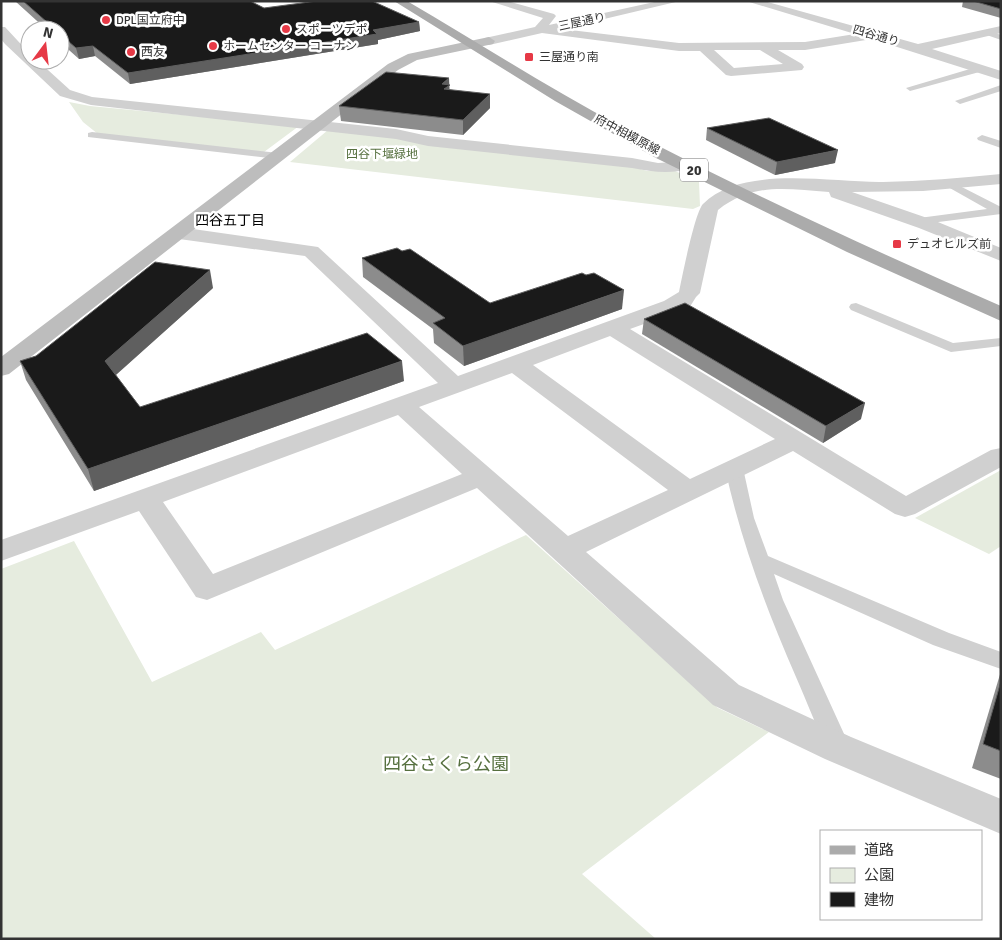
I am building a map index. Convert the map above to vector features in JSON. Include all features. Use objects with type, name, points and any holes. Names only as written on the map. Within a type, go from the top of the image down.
[{"type":"main road","name":"府中相模原線","points":[[399,1],[581,110],[684,165],[735,191],[1001,314]]},
{"type":"main road","name":"府中相模原線","points":[[418,1],[630,122],[756,185],[894,248]]},
{"type":"street","points":[[494,1],[550,16],[541,27],[543,30],[660,46],[703,47],[825,44],[872,35]]},
{"type":"street","name":"三屋通り","points":[[488,41],[674,1]]},
{"type":"street","name":"四谷通り","points":[[751,1],[918,48],[1001,76]]},
{"type":"street","points":[[770,7],[798,1]]},
{"type":"street","points":[[800,15],[826,9]]},
{"type":"street","points":[[918,48],[1001,29]]},
{"type":"street","points":[[4,38],[65,92],[91,101],[396,134],[428,141],[632,163],[658,168],[684,165]]},
{"type":"street","points":[[1,369],[398,64],[413,57],[488,41]]},
{"type":"street","points":[[703,47],[730,72],[797,67],[762,46]]},
{"type":"street","points":[[1,551],[516,364],[683,300],[688,293],[695,274],[710,208],[735,191],[756,185],[952,185],[1001,179]]},
{"type":"street","points":[[831,186],[839,196],[920,222],[1001,255]]},
{"type":"street","points":[[179,233],[311,251],[455,386]]},
{"type":"street","points":[[612,328],[793,441],[905,508],[1001,456]]},
{"type":"street","points":[[516,364],[688,491]]},
{"type":"street","points":[[402,405],[726,695],[838,748],[1001,817]]},
{"type":"street","points":[[565,550],[793,441]]},
{"type":"street","points":[[146,499],[207,589],[481,476]]},
{"type":"lane","points":[[987,32],[1001,38]]},
{"type":"lane","points":[[910,88],[980,69]]},
{"type":"lane","points":[[960,101],[1001,88]]},
{"type":"lane","points":[[92,135],[278,156]]},
{"type":"lane","points":[[982,138],[1001,145]]},
{"type":"lane","points":[[952,185],[1000,210]]},
{"type":"lane","points":[[920,222],[1000,210]]},
{"type":"lane","points":[[856,307],[951,348],[1001,342]]},
{"type":"lane","points":[[734,468],[745,518],[773,600],[838,748]]},
{"type":"lane","points":[[758,559],[941,639],[1001,661]]},
{"type":"green space","points":[[69,102],[90,106],[299,126],[264,152],[98,134],[83,122]]},
{"type":"green space","name":"四谷下堰緑地","points":[[328,130],[631,166],[647,171],[675,171],[699,182],[700,206],[693,209],[290,162]]},
{"type":"green space","points":[[1001,470],[1001,546],[989,554],[915,518]]},
{"type":"green space","name":"四谷さくら公園","points":[[526,535],[718,708],[769,732],[582,874],[656,939],[1,939],[1,569],[74,541],[152,682],[261,632],[275,650]]},
{"type":"building","points":[[23,1],[250,1],[264,8],[317,1],[372,1],[419,22],[373,30],[377,34],[128,73],[93,46],[76,48],[70,43],[70,20],[45,20]]},
{"type":"building","points":[[973,1],[1001,1],[1001,9]]},
{"type":"building","points":[[386,72],[449,78],[442,84],[450,85],[444,89],[490,94],[463,120],[339,106]]},
{"type":"building","points":[[769,118],[838,150],[777,162],[707,128]]},
{"type":"building","points":[[397,248],[402,251],[410,249],[490,303],[582,273],[586,275],[594,273],[624,290],[463,346],[433,323],[445,318],[362,258]]},
{"type":"building","points":[[155,262],[210,270],[105,361],[140,407],[367,333],[402,361],[88,469],[20,361],[36,356]]},
{"type":"building","points":[[685,303],[865,403],[826,426],[644,319]]},
{"type":"building","points":[[1001,681],[1001,751],[983,744]]},
{"type":"place","name":"DPL国立府中","points":[[106,20]]},
{"type":"place","name":"スポーツデポ","points":[[286,29]]},
{"type":"place","name":"ホームセンター コーナン","points":[[213,46]]},
{"type":"place","name":"西友","points":[[131,52]]},
{"type":"place","name":"三屋通り南","points":[[529,57]]},
{"type":"place","name":"デュオヒルズ前","points":[[897,244]]},
{"type":"district","name":"四谷五丁目","points":[[230,220]]}]
